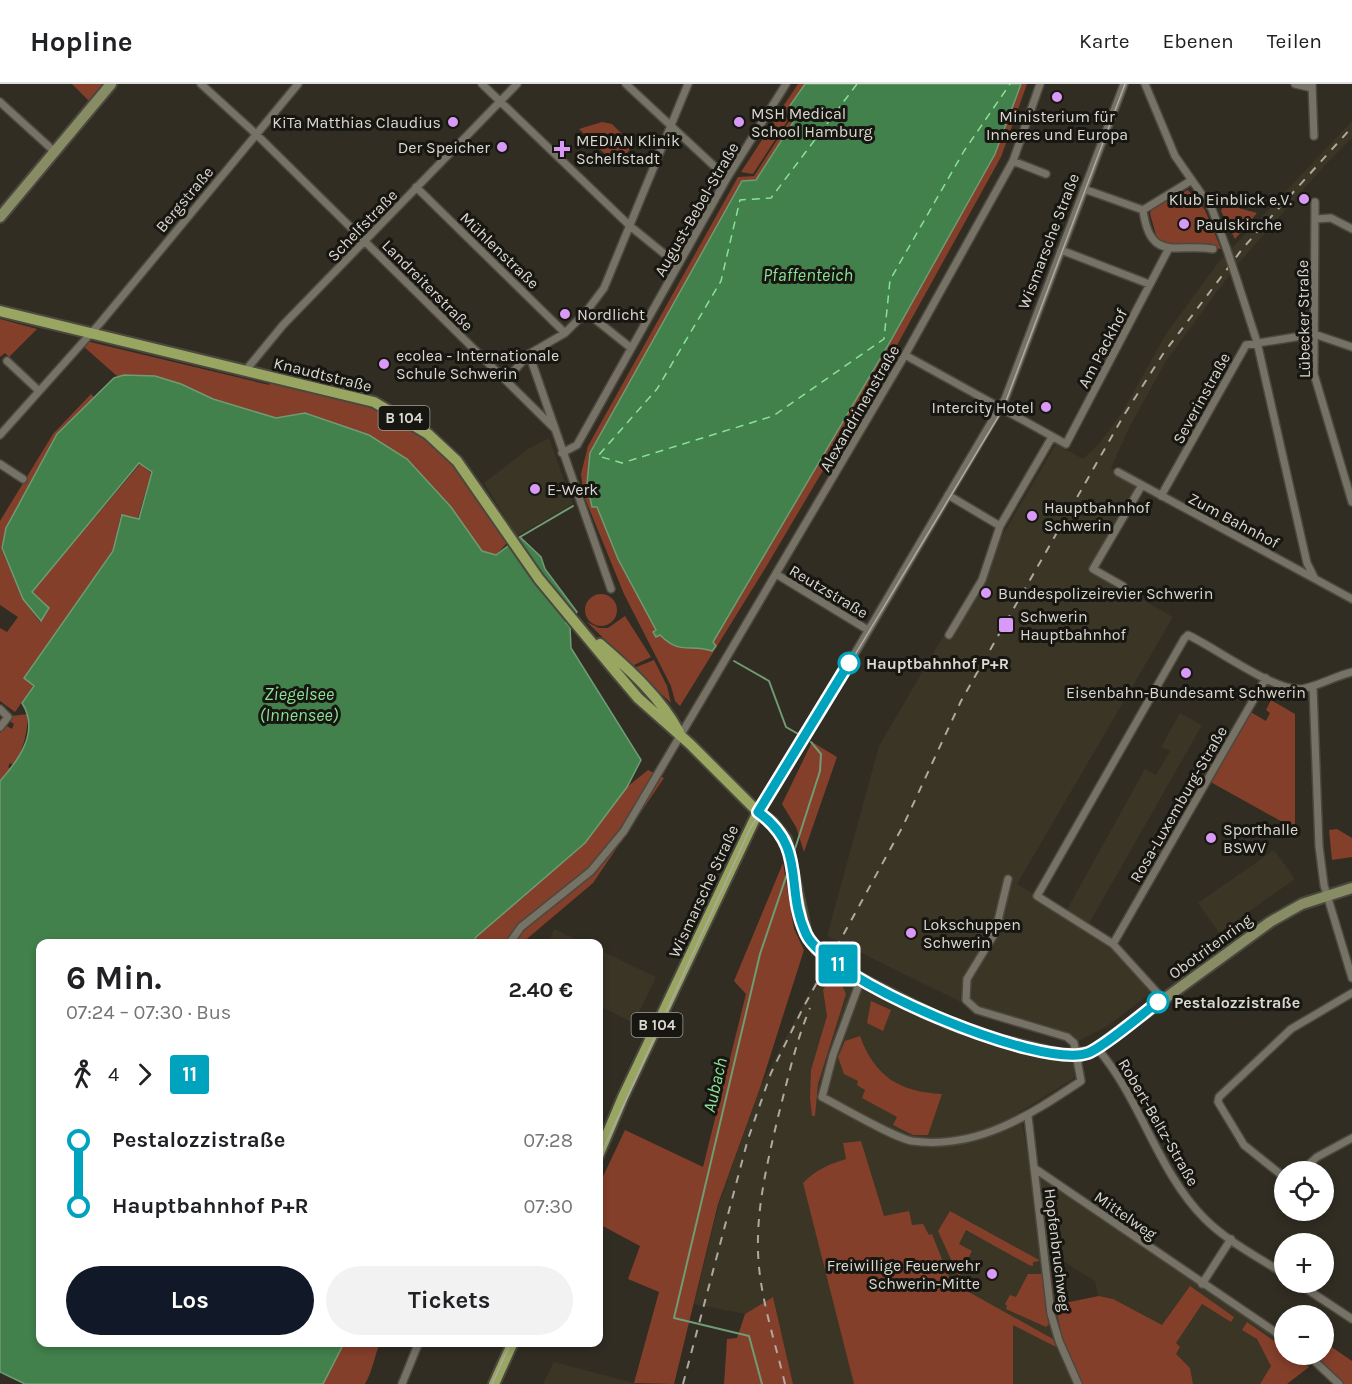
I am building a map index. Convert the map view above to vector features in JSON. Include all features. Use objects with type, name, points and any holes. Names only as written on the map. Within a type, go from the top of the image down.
[{"type":"main road","name":"Knaudtstraße","points":[[0,311],[374,402],[400,415],[428,434],[457,461],[478,487],[512,542],[539,579],[638,698],[681,735]]},
{"type":"main road","name":"B 104","points":[[681,735],[758,812]]},
{"type":"main road","name":"Wismarsche Straße","points":[[603,1144],[679,976],[758,812]]},
{"type":"main road","points":[[494,1384],[511,1347]]},
{"type":"street","points":[[0,217],[111,84]]},
{"type":"street","name":"Landreiterstraße","points":[[201,84],[256,134],[554,428]]},
{"type":"street","name":"Bergstraße","points":[[0,435],[92,332],[298,84]]},
{"type":"street","points":[[482,84],[630,226],[678,265]]},
{"type":"street","name":"Schelfstraße","points":[[246,370],[271,338],[517,84]]},
{"type":"street","points":[[626,84],[728,178]]},
{"type":"street","points":[[506,380],[529,354],[565,333],[586,312],[604,288],[688,84]]},
{"type":"street","name":"August-Bebel-Straße","points":[[562,453],[577,445],[728,178],[786,84]]},
{"type":"street","name":"Alexandrinenstraße","points":[[513,939],[521,927],[591,871],[624,831],[905,355],[1013,161],[1040,84]]},
{"type":"street","name":"Wismarsche Straße","points":[[758,812],[1000,408],[1124,84]]},
{"type":"street","points":[[1145,84],[1175,156],[1212,209],[1227,250],[1257,342],[1307,563],[1314,577]]},
{"type":"street","points":[[1295,84],[1312,86],[1314,136]]},
{"type":"street","points":[[0,102],[55,152]]},
{"type":"street","points":[[1013,161],[1046,174]]},
{"type":"street","points":[[1143,210],[1192,180]]},
{"type":"street","name":"Mühlenstraße","points":[[416,187],[565,333]]},
{"type":"street","points":[[1084,189],[1143,210]]},
{"type":"street","name":"Lübecker Straße","points":[[1315,202],[1314,374],[1352,502]]},
{"type":"street","points":[[1143,210],[1151,237],[1168,250],[1213,249]]},
{"type":"street","points":[[1316,219],[1331,218],[1352,228]]},
{"type":"street","points":[[1061,250],[1149,284]]},
{"type":"street","name":"Am Packhof","points":[[1052,436],[1066,444],[1168,250]]},
{"type":"street","points":[[586,312],[631,348]]},
{"type":"street","points":[[1257,342],[1314,334],[1352,347]]},
{"type":"street","name":"Severinstraße","points":[[1161,496],[1246,345],[1257,342]]},
{"type":"street","points":[[529,354],[611,589]]},
{"type":"street","points":[[905,355],[1052,436],[1000,525],[982,579],[949,635]]},
{"type":"street","points":[[7,361],[38,390]]},
{"type":"street","points":[[0,464],[23,479]]},
{"type":"street","name":"Zum Bahnhof","points":[[1118,472],[1352,599]]},
{"type":"street","points":[[1123,586],[1093,569],[1142,485]]},
{"type":"street","points":[[948,495],[1000,525]]},
{"type":"street","name":"Reutzstraße","points":[[776,574],[868,630]]},
{"type":"street","points":[[1162,999],[1113,944],[1037,896],[1188,635],[1266,678],[1297,690],[1313,687],[1328,678],[1352,672]]},
{"type":"street","name":"Rosa-Luxemburg-Straße","points":[[1113,944],[1266,678]]},
{"type":"street","points":[[1313,687],[1319,846],[1327,895],[1352,978]]},
{"type":"street","points":[[0,727],[4,712]]},
{"type":"street","name":"Obotritenring","points":[[758,812],[786,839],[806,934],[817,950],[861,979],[946,1022],[1046,1053],[1077,1055],[1097,1048],[1270,922],[1302,904],[1352,888]]},
{"type":"street","points":[[861,979],[822,1097],[911,1140],[969,1138],[990,1134],[1028,1116],[1081,1081],[1074,1043],[1067,1037],[976,1010],[966,1000],[967,979],[995,933],[1008,879]]},
{"type":"street","points":[[1274,1169],[1244,1145],[1218,1102],[1219,1097],[1291,1029],[1352,993]]},
{"type":"street","name":"Robert-Beltz-Straße","points":[[1097,1048],[1117,1073],[1181,1189],[1205,1219],[1274,1267]]},
{"type":"street","name":"Hopfenbruchweg","points":[[1028,1116],[1052,1314],[1059,1341],[1078,1384]]},
{"type":"street","points":[[1313,1161],[1324,1152],[1352,1138]]},
{"type":"street","name":"Mittelweg","points":[[1034,1168],[1274,1331]]},
{"type":"street","points":[[1202,1284],[1231,1239]]},
{"type":"street","points":[[1313,1293],[1352,1319]]},
{"type":"street","points":[[402,1384],[417,1347]]},
{"type":"street","points":[[1319,1365],[1339,1384]]},
{"type":"shaded area","points":[[72,84],[105,84],[90,102]]},
{"type":"shaded area","points":[[798,84],[805,84],[789,107],[794,120],[756,180],[587,484],[593,507],[597,507],[618,559],[657,630],[653,633],[656,637],[660,635],[679,646],[712,651],[715,646],[713,643],[890,342],[995,154],[1021,84],[1027,84],[1001,157],[896,347],[766,567],[680,706],[675,701],[671,686],[624,594],[584,496],[581,474],[588,446],[738,177],[754,176],[790,120],[784,105]]},
{"type":"shaded area","points":[[782,109],[788,120],[753,174],[741,172]]},
{"type":"shaded area","points":[[1352,121],[1352,138],[1325,165],[1236,266],[1166,361],[1130,426],[1111,468],[1138,483],[1089,569],[1173,617],[1017,884],[1065,913],[1145,769],[1156,775],[1170,751],[1161,747],[1180,713],[1202,725],[1087,927],[1113,944],[1155,990],[1106,1027],[1074,1043],[977,1010],[827,936],[879,746],[1056,444],[1083,459],[1100,443],[1123,411],[1166,334],[1218,263]]},
{"type":"shaded area","points":[[602,122],[612,124],[629,141],[629,151],[621,158],[605,154],[579,129]]},
{"type":"shaded area","points":[[1188,190],[1205,210],[1221,249],[1198,244],[1170,245],[1157,238],[1150,214],[1151,209]]},
{"type":"shaded area","points":[[1224,204],[1257,213],[1235,239],[1221,211]]},
{"type":"shaded area","points":[[0,319],[37,329],[9,357],[5,353],[0,357]]},
{"type":"shaded area","points":[[86,341],[269,385],[270,382],[322,393],[389,415],[431,441],[452,460],[473,486],[504,535],[506,544],[496,555],[482,551],[451,507],[407,459],[369,435],[305,413],[276,418],[213,399],[181,384],[117,376],[83,346]]},
{"type":"shaded area","points":[[91,394],[94,397],[57,433],[6,528],[1,548],[22,598],[40,622],[49,608],[32,592],[140,464],[151,473],[138,518],[121,515],[113,550],[24,678],[33,686],[15,712],[0,701],[0,628],[7,632],[18,617],[0,605],[0,521],[53,434]]},
{"type":"shaded area","points":[[549,438],[573,504],[517,536],[484,483],[528,449]]},
{"type":"shaded area","points":[[601,594],[613,598],[617,610],[613,622],[601,626],[589,622],[585,610],[589,598]]},
{"type":"shaded area","points":[[625,616],[651,657],[632,666],[587,622],[599,628],[608,628]]},
{"type":"shaded area","points":[[654,660],[667,686],[671,703],[634,668]]},
{"type":"shaded area","points":[[1271,700],[1295,714],[1295,829],[1207,780],[1247,710],[1266,721],[1270,713],[1266,710]]},
{"type":"shaded area","points":[[28,714],[23,747],[14,765],[10,763],[8,767],[11,769],[0,781],[0,733],[5,725],[12,729],[14,724],[8,720],[11,716]]},
{"type":"shaded area","points":[[812,742],[837,757],[804,852],[796,827],[782,804]]},
{"type":"shaded area","points":[[648,770],[664,778],[593,883],[527,939],[475,939],[585,843],[627,787]]},
{"type":"shaded area","points":[[1337,829],[1352,838],[1352,857],[1332,860],[1329,830]]},
{"type":"shaded area","points":[[1274,850],[1295,879],[1219,933],[1198,903]]},
{"type":"shaded area","points":[[783,863],[794,929],[804,950],[760,1088],[718,1204],[674,1384],[634,1383],[659,1292],[628,1279],[640,1246],[603,1226],[603,1177],[625,1130],[703,1167],[746,994],[734,981]]},
{"type":"shaded area","points":[[554,929],[575,939],[550,939]]},
{"type":"shaded area","points":[[603,952],[656,977],[634,1023],[603,1008]]},
{"type":"shaded area","points":[[820,971],[830,977],[823,990],[827,1014],[846,980],[943,1026],[1003,1046],[1074,1062],[1074,1078],[1020,1112],[1030,1168],[1274,1334],[1275,1365],[1260,1384],[1081,1384],[1063,1340],[1055,1305],[1098,1296],[1095,1281],[1040,1247],[1048,1314],[1054,1340],[1073,1384],[793,1384],[773,1298],[745,1314],[694,1304],[719,1203],[760,1088]]},
{"type":"shaded area","points":[[830,977],[841,983],[846,994],[818,1084],[815,1116],[812,1116],[811,1070],[827,1016],[823,990]]},
{"type":"shaded area","points":[[871,1001],[891,1010],[883,1031],[867,1023]]},
{"type":"shaded area","points":[[860,1036],[873,1062],[891,1080],[914,1090],[942,1094],[928,1135],[913,1135],[893,1125],[897,1117],[862,1098],[865,1090],[857,1085],[858,1081],[844,1074],[838,1057],[845,1041]]},
{"type":"shaded area","points":[[861,1141],[884,1216],[909,1211],[912,1225],[923,1224],[929,1235],[932,1234],[951,1282],[1053,1339],[1056,1347],[1013,1325],[1013,1384],[854,1384],[803,1183],[823,1168],[846,1159],[843,1143]]},
{"type":"shaded area","points":[[950,1211],[1039,1261],[1033,1262],[1033,1266],[1029,1265],[966,1230],[959,1244],[972,1251],[959,1277],[938,1231]]},
{"type":"shaded area","points":[[1028,1274],[1042,1274],[1049,1324],[1046,1327],[1006,1309],[1005,1304],[1010,1295],[1016,1297]]},
{"type":"shaded area","points":[[1190,1286],[1234,1317],[1231,1322],[1202,1304],[1176,1343],[1180,1347],[1176,1354],[1190,1368],[1193,1384],[1081,1384],[1063,1340],[1055,1305],[1099,1296],[1113,1299],[1162,1325]]},
{"type":"shaded area","points":[[773,1297],[793,1384],[724,1384],[727,1339],[737,1338],[745,1314]]},
{"type":"shaded area","points":[[1247,1322],[1274,1341],[1274,1365],[1306,1365],[1309,1367],[1287,1384],[1260,1384],[1271,1366],[1257,1339],[1242,1330]]},
{"type":"shaded area","points":[[342,1347],[379,1347],[365,1384],[323,1384]]},
{"type":"shaded area","points":[[1334,1349],[1352,1361],[1352,1384],[1341,1384],[1322,1365],[1334,1365]]},
{"type":"shaded area","points":[[554,1362],[638,1384],[543,1384]]},
{"type":"water","name":"Pfaffenteich","points":[[805,84],[1021,84],[995,154],[890,342],[713,642],[716,646],[712,651],[680,647],[660,635],[656,637],[653,632],[656,630],[618,559],[597,507],[592,507],[587,484],[590,453],[742,181],[756,180],[794,121],[789,107]]},
{"type":"water","name":"Ziegelsee (Innensee)","points":[[124,375],[155,376],[181,384],[213,399],[276,418],[305,413],[369,435],[407,459],[451,507],[482,551],[496,555],[520,537],[541,557],[545,569],[577,612],[566,623],[570,627],[571,648],[641,760],[627,787],[585,843],[475,939],[36,939],[36,1347],[342,1347],[323,1384],[25,1384],[0,1372],[0,781],[20,754],[28,734],[29,724],[22,703],[34,686],[24,678],[113,551],[122,515],[139,519],[152,472],[139,463],[32,592],[49,608],[41,621],[23,599],[2,548],[6,528],[57,434],[114,378]]},
{"type":"waterway","points":[[520,537],[573,506]]},
{"type":"waterway","name":"Aubach","points":[[734,661],[769,681],[786,727],[800,735]]},
{"type":"waterway","name":"Aubach","points":[[793,855],[820,771],[821,754],[811,742]]},
{"type":"waterway","name":"Aubach","points":[[762,1384],[749,1336],[674,1318],[760,954],[788,871]]},
{"type":"ferry route","points":[[857,84],[771,198],[740,200],[721,281],[657,389],[598,456],[622,463],[773,416],[884,339],[890,280],[964,151],[1010,84]]},
{"type":"tram line","points":[[603,1150],[750,829],[1003,409],[1125,84]]},
{"type":"tram line","points":[[492,1384],[509,1347]]},
{"type":"railway","points":[[683,1384],[748,1139],[771,1073],[803,1008],[903,826],[961,701],[1124,415],[1163,354],[1243,248],[1352,127]]},
{"type":"railway","points":[[785,1384],[761,1282],[758,1228],[774,1132],[796,1046],[810,1008]]},
{"type":"bus line","name":"11","points":[[849,663],[758,812],[772,822],[786,839],[806,934],[817,950],[861,979],[921,1011],[999,1040],[1046,1053],[1077,1055],[1088,1053],[1158,1002]]},
{"type":"place","name":"Ministerium für Inneres und Europa","points":[[1057,97]]},
{"type":"place","name":"KiTa Matthias Claudius","points":[[453,122]]},
{"type":"place","name":"MSH Medical School Hamburg","points":[[739,122]]},
{"type":"place","name":"Der Speicher","points":[[502,147]]},
{"type":"place","name":"MEDIAN Klinik Schelfstadt","points":[[562,149]]},
{"type":"place","name":"Klub Einblick e.V.","points":[[1304,199]]},
{"type":"place","name":"Paulskirche","points":[[1184,224]]},
{"type":"place","name":"Nordlicht","points":[[565,314]]},
{"type":"place","name":"ecolea - Internationale Schule Schwerin","points":[[384,364]]},
{"type":"place","name":"Intercity Hotel","points":[[1046,407]]},
{"type":"place","name":"E-Werk","points":[[535,489]]},
{"type":"place","name":"Hauptbahnhof Schwerin","points":[[1032,516]]},
{"type":"place","name":"Bundespolizeirevier Schwerin","points":[[986,593]]},
{"type":"place","name":"Schwerin Hauptbahnhof","points":[[1006,625]]},
{"type":"place","name":"Hauptbahnhof P+R","points":[[849,663]]},
{"type":"place","name":"Eisenbahn-Bundesamt Schwerin","points":[[1186,673]]},
{"type":"place","name":"Sporthalle BSWV","points":[[1211,838]]},
{"type":"place","name":"Lokschuppen Schwerin","points":[[911,933]]},
{"type":"place","name":"Pestalozzistraße","points":[[1158,1002]]},
{"type":"place","name":"Freiwillige Feuerwehr Schwerin-Mitte","points":[[992,1274]]}]
